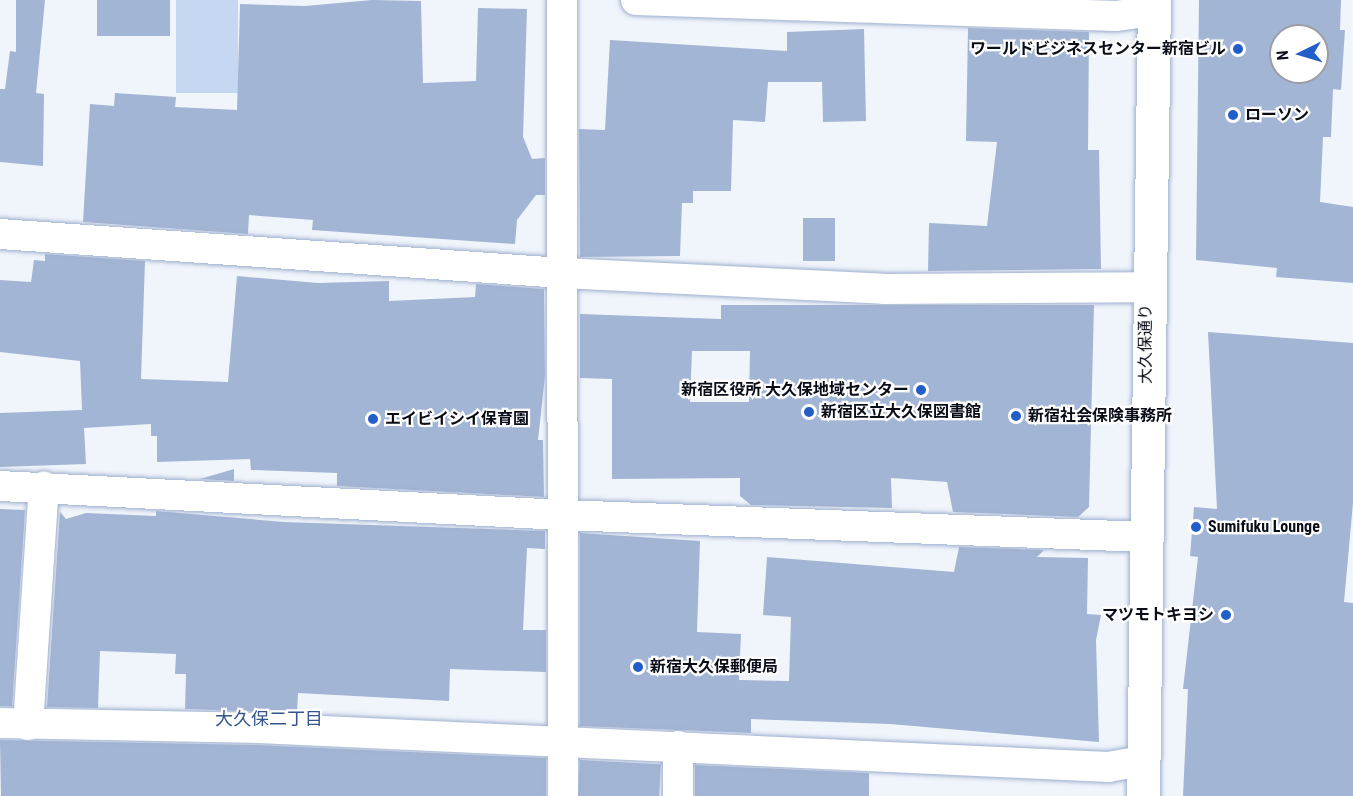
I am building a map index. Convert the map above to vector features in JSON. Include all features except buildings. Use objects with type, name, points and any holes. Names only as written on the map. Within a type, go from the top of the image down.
[{"type":"main road","name":"大久保通り","points":[[1143,796],[1146,287],[1153,6]]},
{"type":"street","points":[[562,0],[563,796]]},
{"type":"street","points":[[636,0],[1116,16],[1153,6]]},
{"type":"street","points":[[0,234],[562,273],[884,289],[1146,287]]},
{"type":"street","points":[[0,486],[563,515],[1146,537]]},
{"type":"street","points":[[44,487],[14,724],[258,728],[1108,767],[1143,761]]},
{"type":"street","points":[[678,746],[678,796]]},
{"type":"shaded area","points":[[176,0],[238,0],[238,93],[176,93]]},
{"type":"place","name":"ワールドビジネスセンター新宿ビル","points":[[1238,49]]},
{"type":"place","name":"ローソン","points":[[1233,115]]},
{"type":"place","name":"新宿区役所 大久保地域センター","points":[[921,390]]},
{"type":"place","name":"新宿区立大久保図書館","points":[[809,412]]},
{"type":"place","name":"新宿社会保険事務所","points":[[1016,416]]},
{"type":"place","name":"エイビイシイ保育園","points":[[373,419]]},
{"type":"place","name":"Sumifuku Lounge","points":[[1196,527]]},
{"type":"place","name":"マツモトキヨシ","points":[[1226,615]]},
{"type":"place","name":"新宿大久保郵便局","points":[[638,667]]},
{"type":"district","name":"大久保二丁目","points":[[269,719]]}]
